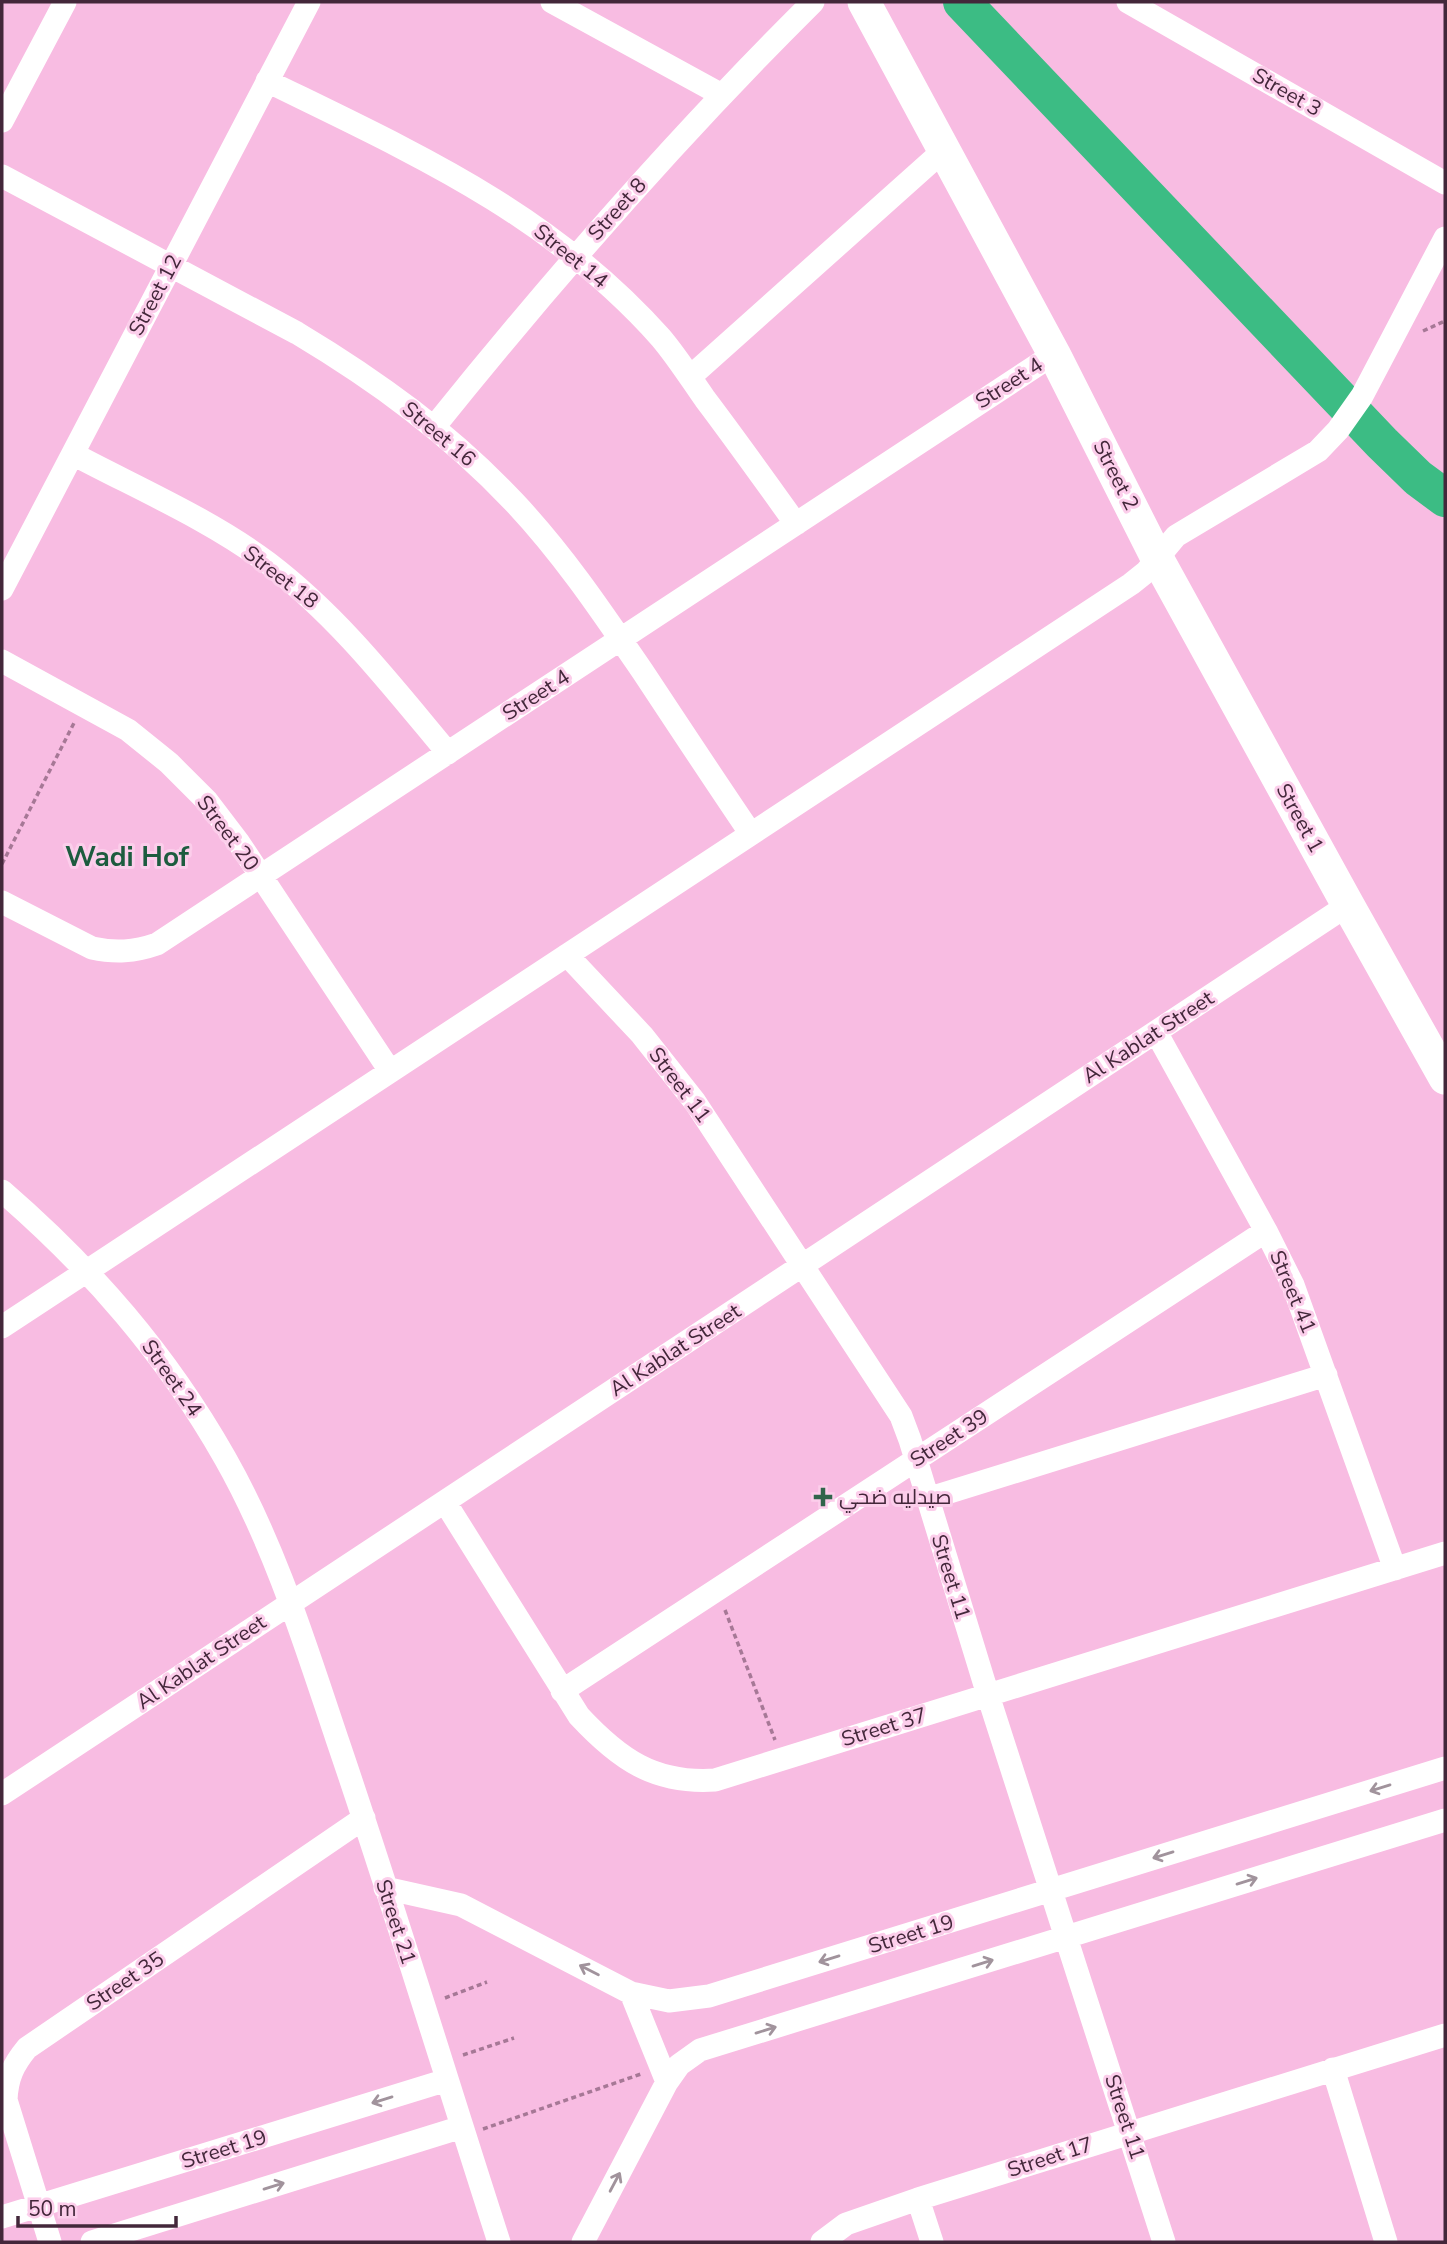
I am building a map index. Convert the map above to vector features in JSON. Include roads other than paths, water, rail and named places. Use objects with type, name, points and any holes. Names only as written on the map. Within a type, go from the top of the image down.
[{"type":"street","points":[[2,121],[65,2]]},
{"type":"street","name":"Street 12","points":[[2,589],[309,2]]},
{"type":"street","points":[[552,2],[722,95]]},
{"type":"street","name":"Street 8","points":[[434,427],[575,256],[722,95],[813,2]]},
{"type":"street","name":"Street 2","points":[[864,2],[1054,354],[1157,558]]},
{"type":"street","name":"Street 3","points":[[1128,2],[1445,183]]},
{"type":"street","name":"Street 14","points":[[267,81],[463,180],[530,222],[575,256],[633,308],[663,341],[796,524]]},
{"type":"street","points":[[690,377],[944,150]]},
{"type":"street","name":"Street 16","points":[[2,176],[297,333],[345,362],[434,427],[475,463],[551,543],[584,586],[751,834]]},
{"type":"street","points":[[2,1327],[1131,584],[1146,572],[1166,546],[1187,527],[1318,451],[1338,430],[1362,396],[1445,237]]},
{"type":"street","name":"Street 4","points":[[2,902],[92,947],[125,952],[157,944],[1054,354]]},
{"type":"street","name":"Street 18","points":[[73,454],[224,533],[267,562],[345,631],[448,753]]},
{"type":"street","name":"Street 1","points":[[1157,558],[1445,1077]]},
{"type":"street","name":"Street 20","points":[[2,661],[128,730],[169,763],[207,801],[239,843],[390,1071]]},
{"type":"street","name":"Al Kablat Street","points":[[2,1794],[1348,905]]},
{"type":"street","name":"Street 11","points":[[566,955],[642,1035],[695,1102],[901,1416],[1164,2242]]},
{"type":"street","name":"Street 41","points":[[1156,1032],[1293,1285],[1395,1569]]},
{"type":"street","name":"Street 24","points":[[2,1191],[87,1271],[139,1330],[185,1393],[226,1460],[261,1530],[290,1602]]},
{"type":"street","name":"Street 39","points":[[562,1691],[1266,1231]]},
{"type":"street","name":"Street 39","points":[[927,1499],[1326,1376]]},
{"type":"street","name":"Street 37","points":[[445,1502],[562,1691],[586,1723],[621,1755],[651,1772],[667,1778],[691,1781],[715,1780],[1445,1553]]},
{"type":"street","name":"Street 21","points":[[290,1602],[364,1818],[499,2242]]},
{"type":"street","name":"Street 19","points":[[385,1888],[461,1905],[631,1993],[668,2001],[709,1996],[1445,1768]]},
{"type":"street","name":"Street 35","points":[[50,2242],[6,2100],[7,2081],[14,2062],[27,2048],[364,1818]]},
{"type":"street","points":[[583,2242],[664,2075],[700,2050],[1445,1820]]},
{"type":"street","points":[[631,1993],[664,2075]]},
{"type":"street","name":"Street 17","points":[[822,2242],[846,2224],[918,2199],[1445,2035]]},
{"type":"street","points":[[1333,2069],[1386,2242]]},
{"type":"street","name":"Street 19","points":[[2,2217],[444,2071]]},
{"type":"street","points":[[92,2242],[463,2131]]},
{"type":"street","points":[[918,2199],[932,2242]]},
{"type":"waterway","points":[[962,2],[1382,443],[1418,478],[1445,498]]},
{"type":"place","name":"صيدليه ضحي","points":[[823,1497]]},
{"type":"district","name":"Wadi Hof","points":[[127,856]]}]
